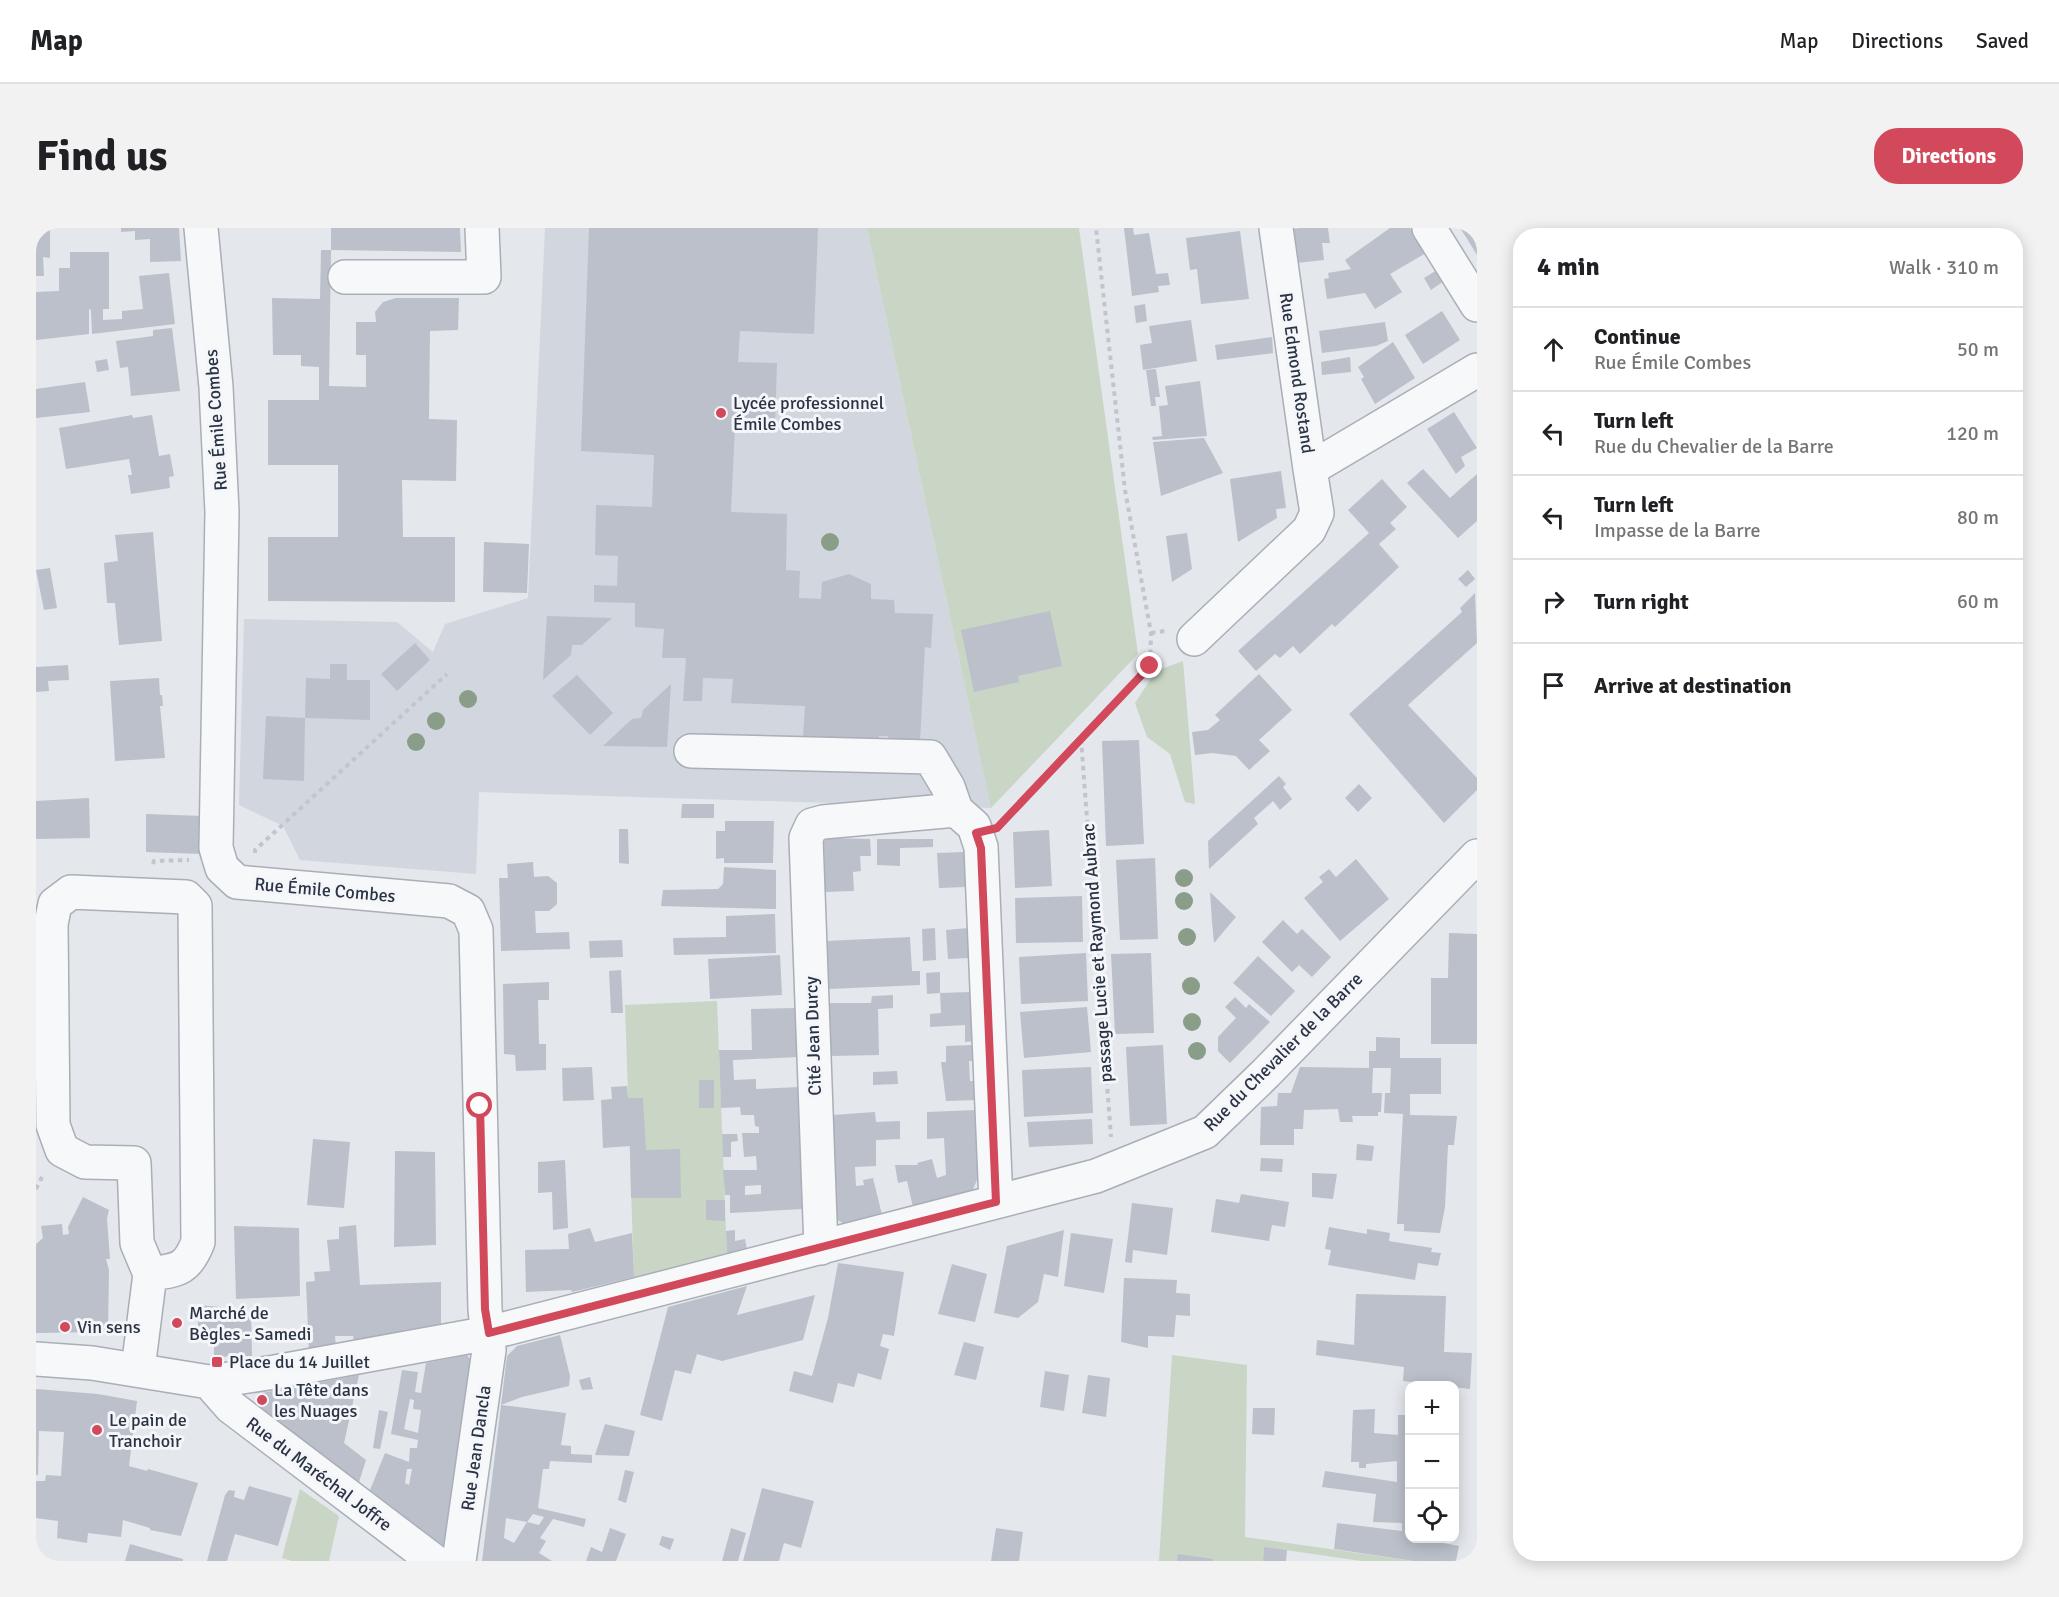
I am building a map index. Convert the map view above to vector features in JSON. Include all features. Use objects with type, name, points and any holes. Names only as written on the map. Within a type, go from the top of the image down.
[{"type":"street","name":"Rue Émile Combes","points":[[201,228],[216,387],[222,512],[216,848],[222,868],[237,882],[449,901],[468,911],[476,930],[485,1309],[489,1333]]},
{"type":"street","points":[[345,277],[484,277],[482,228]]},
{"type":"street","name":"Rue Edmond Rostand","points":[[1276,228],[1310,469],[1477,370]]},
{"type":"street","points":[[1429,228],[1477,305]]},
{"type":"street","points":[[1194,639],[1310,530],[1317,513],[1310,469]]},
{"type":"street","points":[[691,751],[930,757],[981,848],[996,1202]]},
{"type":"street","name":"Cité Jean Durcy","points":[[821,1248],[806,838],[812,825],[966,821]]},
{"type":"street","name":"Rue du Chevalier de la Barre","points":[[209,1383],[489,1333],[1096,1176],[1205,1132],[1266,1073],[1477,856]]},
{"type":"street","points":[[138,1369],[150,1274],[137,1243],[134,1162],[85,1162],[62,1150],[52,1125],[51,924],[46,899],[71,892],[186,897],[195,906],[198,1242],[190,1261],[173,1270],[150,1274]]},
{"type":"street","name":"Rue Jean Dancla","points":[[459,1561],[486,1373],[489,1333]]},
{"type":"street","points":[[36,1359],[138,1369],[209,1383]]},
{"type":"street","name":"Rue du Maréchal Joffre","points":[[209,1383],[231,1407],[434,1561]]},
{"type":"path","points":[[966,821],[997,828],[1150,666],[1151,633],[1125,490],[1096,228]]},
{"type":"path","points":[[252,884],[255,850],[447,674]]},
{"type":"path","name":"passage Lucie et Raymond Aubrac","points":[[1081,739],[1111,1137],[1116,1167]]},
{"type":"shaded area","name":"Lycée professionnel Émile Combes","points":[[545,228],[867,228],[991,808],[479,792],[476,874],[300,860],[283,826],[239,805],[244,619],[397,622],[433,652],[445,624],[528,598]]},
{"type":"green space","points":[[867,228],[1079,228],[1138,654],[991,808]]},
{"type":"green space","points":[[1183,661],[1195,804],[1185,802],[1170,754],[1147,737],[1135,703],[1156,671]]},
{"type":"green space","points":[[717,1001],[727,1256],[634,1280],[625,1005]]},
{"type":"green space","points":[[1172,1355],[1247,1365],[1245,1537],[1414,1561],[1361,1561],[1264,1547],[1263,1561],[1159,1561]]},
{"type":"green space","points":[[300,1489],[339,1516],[329,1561],[292,1561],[282,1558]]},
{"type":"building","points":[[36,228],[50,228],[50,258],[43,257],[44,276],[36,276]]},
{"type":"building","points":[[121,228],[179,228],[181,261],[150,262],[150,239],[135,240],[135,231],[121,232]]},
{"type":"building","points":[[331,228],[460,228],[461,252],[331,250]]},
{"type":"building","points":[[589,228],[818,228],[814,334],[740,331],[738,362],[777,363],[775,427],[735,425],[731,512],[787,514],[786,570],[800,571],[799,598],[821,599],[822,582],[849,574],[871,584],[871,599],[894,600],[895,613],[933,614],[931,648],[925,647],[920,741],[888,739],[888,736],[879,736],[879,739],[803,736],[805,706],[731,703],[733,679],[703,678],[702,701],[683,701],[686,658],[662,658],[664,629],[635,627],[635,603],[594,602],[594,585],[617,586],[618,556],[595,555],[596,505],[652,507],[654,455],[581,451]]},
{"type":"building","points":[[1124,228],[1133,228],[1134,235],[1149,233],[1156,274],[1168,273],[1170,285],[1158,286],[1159,292],[1132,296]]},
{"type":"building","points":[[1328,228],[1330,243],[1322,243],[1324,260],[1297,263],[1292,229]]},
{"type":"building","points":[[1390,228],[1410,228],[1426,253],[1390,274],[1402,292],[1375,309],[1365,293],[1327,299],[1324,279],[1329,278],[1328,273],[1351,269],[1345,260]]},
{"type":"building","points":[[1460,228],[1477,228],[1477,255],[1466,237]]},
{"type":"building","points":[[1240,231],[1249,299],[1201,304],[1197,269],[1190,270],[1186,238]]},
{"type":"building","points":[[321,250],[331,250],[329,386],[366,387],[366,355],[356,355],[356,322],[376,322],[375,312],[383,302],[396,298],[459,298],[458,330],[430,331],[429,419],[457,420],[456,481],[402,480],[403,537],[455,537],[455,602],[268,601],[268,537],[338,537],[338,465],[268,465],[268,400],[319,400],[319,367],[301,366],[301,355],[273,355],[272,298],[320,299]]},
{"type":"building","points":[[70,252],[109,252],[109,309],[103,309],[103,320],[122,319],[122,311],[143,309],[139,276],[169,273],[175,324],[92,334],[91,310],[89,309],[89,334],[36,340],[36,292],[59,291],[59,268],[70,268]]},
{"type":"building","points":[[1437,270],[1444,281],[1431,290],[1424,278]]},
{"type":"building","points":[[1145,304],[1147,321],[1136,323],[1134,306]]},
{"type":"building","points":[[1442,311],[1460,340],[1423,364],[1405,335]]},
{"type":"building","points":[[1191,320],[1197,361],[1143,370],[1140,345],[1152,343],[1149,326]]},
{"type":"building","points":[[1385,322],[1388,341],[1376,346],[1322,353],[1319,331]]},
{"type":"building","points":[[172,328],[180,391],[131,396],[128,367],[120,368],[116,341],[153,336],[153,330]]},
{"type":"building","points":[[1272,337],[1273,353],[1217,360],[1215,345]]},
{"type":"building","points":[[1393,342],[1415,378],[1375,404],[1361,379],[1364,377],[1358,367]]},
{"type":"building","points":[[1350,357],[1351,372],[1322,375],[1321,362]]},
{"type":"building","points":[[107,359],[109,370],[97,372],[95,361]]},
{"type":"building","points":[[1156,369],[1160,397],[1155,397],[1156,406],[1151,406],[1146,370]]},
{"type":"building","points":[[1200,381],[1207,436],[1153,440],[1152,437],[1162,436],[1159,406],[1168,405],[1165,386]]},
{"type":"building","points":[[85,382],[90,412],[36,418],[36,389]]},
{"type":"building","points":[[1454,412],[1477,448],[1461,457],[1465,466],[1456,474],[1427,429]]},
{"type":"building","points":[[132,415],[133,418],[152,415],[159,456],[170,454],[174,476],[169,477],[170,488],[131,494],[128,475],[132,475],[129,459],[66,469],[59,428]]},
{"type":"building","points":[[1204,438],[1223,473],[1161,496],[1153,442]]},
{"type":"building","points":[[1423,469],[1450,498],[1477,474],[1477,521],[1458,538],[1407,483]]},
{"type":"building","points":[[1281,471],[1286,508],[1276,509],[1277,518],[1238,542],[1230,479]]},
{"type":"building","points":[[1382,479],[1407,507],[1390,523],[1396,529],[1379,544],[1399,567],[1335,627],[1332,624],[1300,654],[1293,646],[1280,658],[1275,654],[1256,671],[1238,651],[1369,533],[1348,510]]},
{"type":"building","points":[[153,532],[162,641],[119,645],[115,603],[107,603],[104,563],[118,561],[115,535]]},
{"type":"building","points":[[1187,533],[1192,569],[1172,582],[1166,536]]},
{"type":"building","points":[[484,542],[529,544],[527,593],[483,592]]},
{"type":"building","points":[[50,568],[57,608],[44,610],[36,570]]},
{"type":"building","points":[[1468,570],[1475,579],[1466,587],[1458,579]]},
{"type":"building","points":[[1475,593],[1477,643],[1408,705],[1477,778],[1477,790],[1444,823],[1349,714],[1462,612],[1460,608]]},
{"type":"building","points":[[1050,611],[1062,666],[1018,676],[1019,682],[974,692],[961,630]]},
{"type":"building","points":[[547,616],[612,618],[582,645],[572,645],[571,655],[543,680]]},
{"type":"building","points":[[415,643],[430,660],[397,691],[381,674]]},
{"type":"building","points":[[330,664],[347,664],[347,680],[370,680],[370,720],[305,718],[306,678],[330,679]]},
{"type":"building","points":[[68,665],[69,680],[48,681],[49,691],[36,692],[36,667]]},
{"type":"building","points":[[1259,674],[1292,710],[1259,740],[1270,751],[1249,770],[1236,756],[1212,753],[1195,755],[1192,732],[1208,730],[1220,720],[1215,715]]},
{"type":"building","points":[[577,675],[613,713],[590,735],[552,696]]},
{"type":"building","points":[[159,678],[163,706],[160,706],[165,758],[115,761],[110,681]]},
{"type":"building","points":[[671,684],[667,747],[603,746],[632,719],[641,718],[643,710]]},
{"type":"building","points":[[266,716],[305,718],[304,781],[263,779]]},
{"type":"building","points":[[1139,740],[1144,844],[1106,846],[1102,741]]},
{"type":"building","points":[[1279,776],[1286,784],[1283,787],[1292,799],[1280,810],[1273,801],[1254,818],[1258,824],[1209,869],[1208,841]]},
{"type":"building","points":[[1359,784],[1372,798],[1358,812],[1345,798]]},
{"type":"building","points":[[89,798],[90,838],[36,839],[36,801]]},
{"type":"building","points":[[682,804],[714,804],[714,818],[681,818]]},
{"type":"building","points":[[146,814],[203,816],[202,854],[146,852]]},
{"type":"building","points":[[725,821],[774,821],[773,863],[724,863],[724,858],[716,859],[716,831],[725,831]]},
{"type":"building","points":[[619,829],[628,829],[629,864],[619,863]]},
{"type":"building","points":[[1049,830],[1052,886],[1015,888],[1013,832]]},
{"type":"building","points":[[829,838],[870,839],[871,856],[860,856],[861,871],[853,872],[854,891],[825,892],[824,841]]},
{"type":"building","points":[[877,839],[933,839],[933,847],[900,848],[900,866],[877,865]]},
{"type":"building","points":[[965,852],[966,887],[939,888],[937,853]]},
{"type":"building","points":[[1155,858],[1158,939],[1120,940],[1116,860]]},
{"type":"building","points":[[1356,859],[1389,899],[1340,941],[1304,898],[1323,882],[1319,877],[1329,869],[1336,877]]},
{"type":"building","points":[[533,862],[534,877],[548,876],[557,883],[557,904],[549,911],[535,911],[536,933],[569,932],[570,949],[501,951],[499,878],[508,878],[507,864]]},
{"type":"building","points":[[724,867],[776,870],[776,909],[661,906],[663,890],[718,889],[723,884]]},
{"type":"building","points":[[1210,892],[1236,917],[1214,943],[1212,922]]},
{"type":"building","points":[[1082,896],[1083,942],[1016,943],[1015,898]]},
{"type":"building","points":[[775,914],[776,953],[674,955],[673,938],[726,937],[726,916]]},
{"type":"building","points":[[1283,920],[1297,934],[1302,929],[1331,957],[1312,977],[1299,965],[1292,972],[1262,942]]},
{"type":"building","points":[[935,928],[936,960],[923,961],[922,929]]},
{"type":"building","points":[[968,928],[970,958],[948,959],[946,930]]},
{"type":"building","points":[[1449,933],[1477,934],[1477,1044],[1431,1044],[1431,978],[1448,978]]},
{"type":"building","points":[[910,937],[912,971],[920,971],[920,985],[829,989],[827,941]]},
{"type":"building","points":[[622,940],[623,957],[590,958],[589,941]]},
{"type":"building","points":[[1086,953],[1088,1001],[1021,1004],[1019,957]]},
{"type":"building","points":[[1151,953],[1154,1033],[1115,1034],[1111,954]]},
{"type":"building","points":[[780,955],[782,995],[710,999],[708,959]]},
{"type":"building","points":[[1258,956],[1295,991],[1271,1016],[1233,983]]},
{"type":"building","points":[[621,970],[623,1013],[611,1013],[609,971]]},
{"type":"building","points":[[940,972],[940,993],[927,994],[926,973]]},
{"type":"building","points":[[549,982],[549,1000],[538,1000],[539,1044],[546,1044],[546,1070],[516,1071],[515,1055],[504,1054],[503,984]]},
{"type":"building","points":[[971,992],[974,1041],[965,1042],[965,1025],[930,1027],[930,1014],[941,1013],[940,993]]},
{"type":"building","points":[[893,995],[893,1008],[878,1009],[879,1055],[831,1056],[829,1003],[871,1003],[872,996]]},
{"type":"building","points":[[1235,997],[1246,1008],[1249,1004],[1270,1022],[1230,1063],[1218,1051],[1218,1037],[1236,1018],[1225,1007]]},
{"type":"building","points":[[1087,1007],[1091,1052],[1024,1058],[1020,1012]]},
{"type":"building","points":[[796,1008],[797,1057],[733,1060],[734,1080],[756,1079],[756,1089],[799,1087],[803,1209],[730,1213],[730,1195],[725,1195],[723,1170],[757,1170],[756,1156],[744,1157],[742,1133],[759,1133],[759,1127],[755,1126],[754,1115],[741,1115],[740,1107],[721,1108],[719,1050],[752,1050],[751,1009]],"holes":[[[761,1185],[761,1194],[745,1195],[745,1186]]]},
{"type":"building","points":[[1376,1037],[1400,1038],[1400,1058],[1441,1058],[1441,1094],[1410,1094],[1410,1115],[1457,1116],[1454,1145],[1448,1145],[1445,1207],[1440,1233],[1404,1231],[1404,1224],[1397,1224],[1403,1114],[1384,1113],[1385,1093],[1390,1093],[1391,1068],[1373,1068],[1372,1093],[1382,1093],[1381,1112],[1378,1112],[1378,1116],[1352,1116],[1353,1122],[1340,1122],[1338,1109],[1304,1110],[1303,1129],[1294,1129],[1294,1145],[1260,1145],[1261,1107],[1277,1106],[1278,1093],[1291,1093],[1300,1067],[1369,1068],[1369,1051],[1376,1051]]},
{"type":"building","points":[[973,1045],[974,1061],[969,1061],[970,1081],[975,1081],[976,1100],[946,1101],[941,1062],[946,1062],[946,1046]]},
{"type":"building","points":[[1163,1045],[1167,1124],[1130,1126],[1126,1047]]},
{"type":"building","points":[[592,1067],[594,1100],[563,1101],[562,1068]]},
{"type":"building","points":[[1091,1067],[1093,1113],[1024,1117],[1022,1070]]},
{"type":"building","points":[[897,1071],[898,1084],[873,1085],[873,1072]]},
{"type":"building","points":[[699,1080],[714,1080],[714,1108],[699,1108]]},
{"type":"building","points":[[627,1086],[628,1098],[643,1098],[646,1150],[680,1149],[681,1198],[631,1198],[630,1146],[603,1148],[601,1100],[612,1099],[611,1087]]},
{"type":"building","points":[[977,1110],[979,1175],[972,1192],[913,1207],[907,1181],[898,1183],[895,1165],[918,1165],[917,1163],[932,1159],[937,1178],[946,1175],[944,1138],[927,1139],[927,1112]]},
{"type":"building","points":[[875,1112],[876,1122],[900,1121],[900,1139],[876,1140],[876,1166],[855,1167],[856,1186],[864,1185],[863,1180],[873,1178],[882,1215],[844,1224],[836,1219],[833,1115]]},
{"type":"building","points":[[1092,1119],[1093,1144],[1029,1147],[1027,1122]]},
{"type":"building","points":[[722,1134],[737,1134],[738,1141],[731,1142],[731,1157],[723,1157]]},
{"type":"building","points":[[313,1139],[350,1142],[344,1208],[307,1205]]},
{"type":"building","points":[[1357,1144],[1374,1146],[1372,1161],[1356,1160]]},
{"type":"building","points":[[395,1151],[435,1152],[436,1245],[394,1247]]},
{"type":"building","points":[[1261,1158],[1283,1159],[1282,1172],[1260,1171]]},
{"type":"building","points":[[565,1160],[568,1228],[553,1230],[552,1192],[538,1193],[538,1162]]},
{"type":"building","points":[[1312,1173],[1337,1174],[1333,1199],[1312,1197]]},
{"type":"building","points":[[1241,1194],[1289,1202],[1285,1227],[1272,1225],[1269,1241],[1211,1232],[1216,1199],[1239,1203]]},
{"type":"building","points":[[83,1197],[109,1210],[107,1218],[110,1259],[106,1259],[109,1270],[108,1332],[36,1333],[36,1244],[43,1238],[41,1226],[62,1224],[63,1235],[69,1234],[68,1227]]},
{"type":"building","points":[[706,1200],[725,1200],[725,1221],[706,1220]]},
{"type":"building","points":[[1132,1203],[1173,1208],[1167,1255],[1133,1250],[1132,1263],[1125,1262]]},
{"type":"building","points":[[356,1225],[360,1285],[441,1282],[441,1326],[354,1343],[353,1336],[335,1336],[336,1346],[309,1353],[306,1282],[315,1281],[314,1272],[330,1271],[327,1240],[339,1239],[339,1227]]},
{"type":"building","points":[[234,1226],[299,1228],[300,1296],[236,1299]]},
{"type":"building","points":[[1329,1227],[1367,1234],[1367,1229],[1390,1233],[1389,1241],[1432,1248],[1431,1252],[1441,1253],[1438,1266],[1418,1263],[1415,1280],[1328,1265],[1331,1250],[1325,1249]]},
{"type":"building","points":[[590,1228],[595,1242],[632,1233],[634,1277],[572,1292],[571,1290],[526,1292],[525,1250],[569,1249],[568,1234]]},
{"type":"building","points":[[735,1230],[735,1241],[745,1239],[747,1250],[727,1256],[726,1231]]},
{"type":"building","points":[[1064,1230],[1058,1277],[1044,1274],[1038,1302],[1018,1318],[994,1313],[1007,1246]]},
{"type":"building","points":[[1071,1233],[1113,1239],[1104,1293],[1064,1286]]},
{"type":"building","points":[[838,1263],[904,1272],[894,1336],[883,1334],[880,1346],[889,1349],[881,1380],[858,1373],[854,1387],[838,1383],[833,1403],[789,1391],[794,1371],[812,1376],[828,1318]]},
{"type":"building","points":[[952,1264],[987,1274],[975,1322],[938,1314]]},
{"type":"building","points":[[1124,1278],[1177,1280],[1176,1293],[1190,1294],[1190,1316],[1176,1315],[1174,1337],[1148,1336],[1148,1348],[1121,1342]]},
{"type":"building","points":[[747,1286],[737,1315],[815,1295],[803,1340],[722,1361],[697,1354],[691,1374],[675,1370],[662,1421],[640,1415],[668,1307]]},
{"type":"building","points":[[1356,1294],[1446,1296],[1444,1352],[1472,1353],[1470,1389],[1459,1388],[1459,1381],[1403,1381],[1404,1367],[1316,1355],[1317,1340],[1354,1345]]},
{"type":"building","points":[[198,1305],[231,1308],[240,1313],[251,1313],[252,1356],[214,1357],[214,1331],[198,1331]]},
{"type":"building","points":[[560,1335],[570,1376],[569,1386],[522,1397],[501,1405],[507,1356],[517,1346]]},
{"type":"building","points":[[964,1342],[984,1347],[976,1380],[954,1375]]},
{"type":"building","points":[[467,1355],[471,1360],[448,1544],[443,1546],[370,1490],[385,1453],[409,1462],[410,1448],[417,1448],[418,1440],[391,1434],[402,1370],[418,1372],[415,1392],[421,1393],[426,1363]],"holes":[[[410,1399],[414,1400],[413,1409],[421,1410],[418,1433],[404,1429]],[[407,1469],[412,1469],[409,1485],[405,1483]]]},
{"type":"building","points":[[1045,1371],[1069,1375],[1064,1411],[1040,1407]]},
{"type":"building","points":[[359,1375],[344,1443],[366,1460],[359,1482],[259,1408],[262,1393]]},
{"type":"building","points":[[1088,1375],[1110,1378],[1106,1417],[1082,1413]]},
{"type":"building","points":[[590,1377],[593,1389],[582,1390],[579,1380]]},
{"type":"building","points":[[36,1389],[98,1394],[137,1401],[129,1466],[198,1483],[181,1536],[150,1530],[150,1528],[123,1520],[121,1537],[88,1533],[87,1543],[57,1538],[58,1521],[36,1518],[36,1481],[45,1481],[46,1475],[61,1476],[64,1432],[39,1431],[38,1475],[36,1475]]},
{"type":"building","points":[[501,1405],[566,1413],[561,1445],[571,1446],[571,1454],[592,1455],[592,1463],[550,1461],[549,1469],[543,1469],[538,1508],[586,1519],[584,1527],[553,1519],[540,1538],[546,1541],[539,1553],[552,1561],[482,1561]],"holes":[[[533,1514],[544,1517],[539,1525],[527,1522]],[[506,1518],[527,1522],[514,1543],[504,1538]]]},
{"type":"building","points":[[1253,1408],[1275,1408],[1274,1435],[1252,1434]]},
{"type":"building","points":[[1375,1409],[1374,1433],[1398,1435],[1398,1415],[1405,1415],[1405,1543],[1443,1543],[1459,1546],[1456,1561],[1414,1561],[1334,1549],[1337,1523],[1402,1531],[1402,1523],[1373,1522],[1376,1494],[1322,1487],[1325,1471],[1397,1482],[1397,1461],[1366,1464],[1366,1468],[1359,1468],[1359,1462],[1351,1462],[1353,1410]]},
{"type":"building","points":[[379,1410],[388,1412],[380,1449],[373,1448]]},
{"type":"building","points":[[605,1424],[635,1431],[629,1456],[595,1455]]},
{"type":"building","points":[[625,1470],[634,1472],[626,1503],[618,1500]]},
{"type":"building","points":[[249,1486],[292,1498],[278,1546],[235,1534],[227,1561],[207,1561],[225,1495],[229,1490],[235,1491],[234,1497],[244,1500]]},
{"type":"building","points":[[762,1488],[814,1501],[801,1548],[784,1543],[779,1561],[743,1561]]},
{"type":"building","points":[[610,1528],[626,1534],[616,1561],[586,1561],[591,1547],[602,1552]]},
{"type":"building","points":[[731,1528],[746,1533],[738,1561],[722,1561]]},
{"type":"building","points":[[996,1528],[1023,1532],[1019,1561],[991,1561]]},
{"type":"building","points":[[662,1536],[674,1539],[670,1550],[659,1545]]},
{"type":"building","points":[[130,1544],[183,1559],[183,1561],[125,1561]]},
{"type":"building","points":[[1264,1547],[1287,1550],[1286,1561],[1263,1561]]},
{"type":"building","points":[[1178,1554],[1213,1559],[1213,1561],[1177,1561]]},
{"type":"place","name":"Lycée professionnel Émile Combes","points":[[721,413]]},
{"type":"place","name":"Marché de Bègles - Samedi","points":[[177,1323]]},
{"type":"place","name":"Vin sens","points":[[65,1327]]},
{"type":"place","name":"Place du 14 Juillet","points":[[217,1362]]},
{"type":"place","name":"La Tête dans les Nuages","points":[[262,1400]]},
{"type":"place","name":"Le pain de Tranchoir","points":[[97,1430]]},
{"type":"route","points":[[480,1106],[485,1309],[489,1333],[996,1202],[981,848],[976,833],[997,828],[1150,666]]}]
